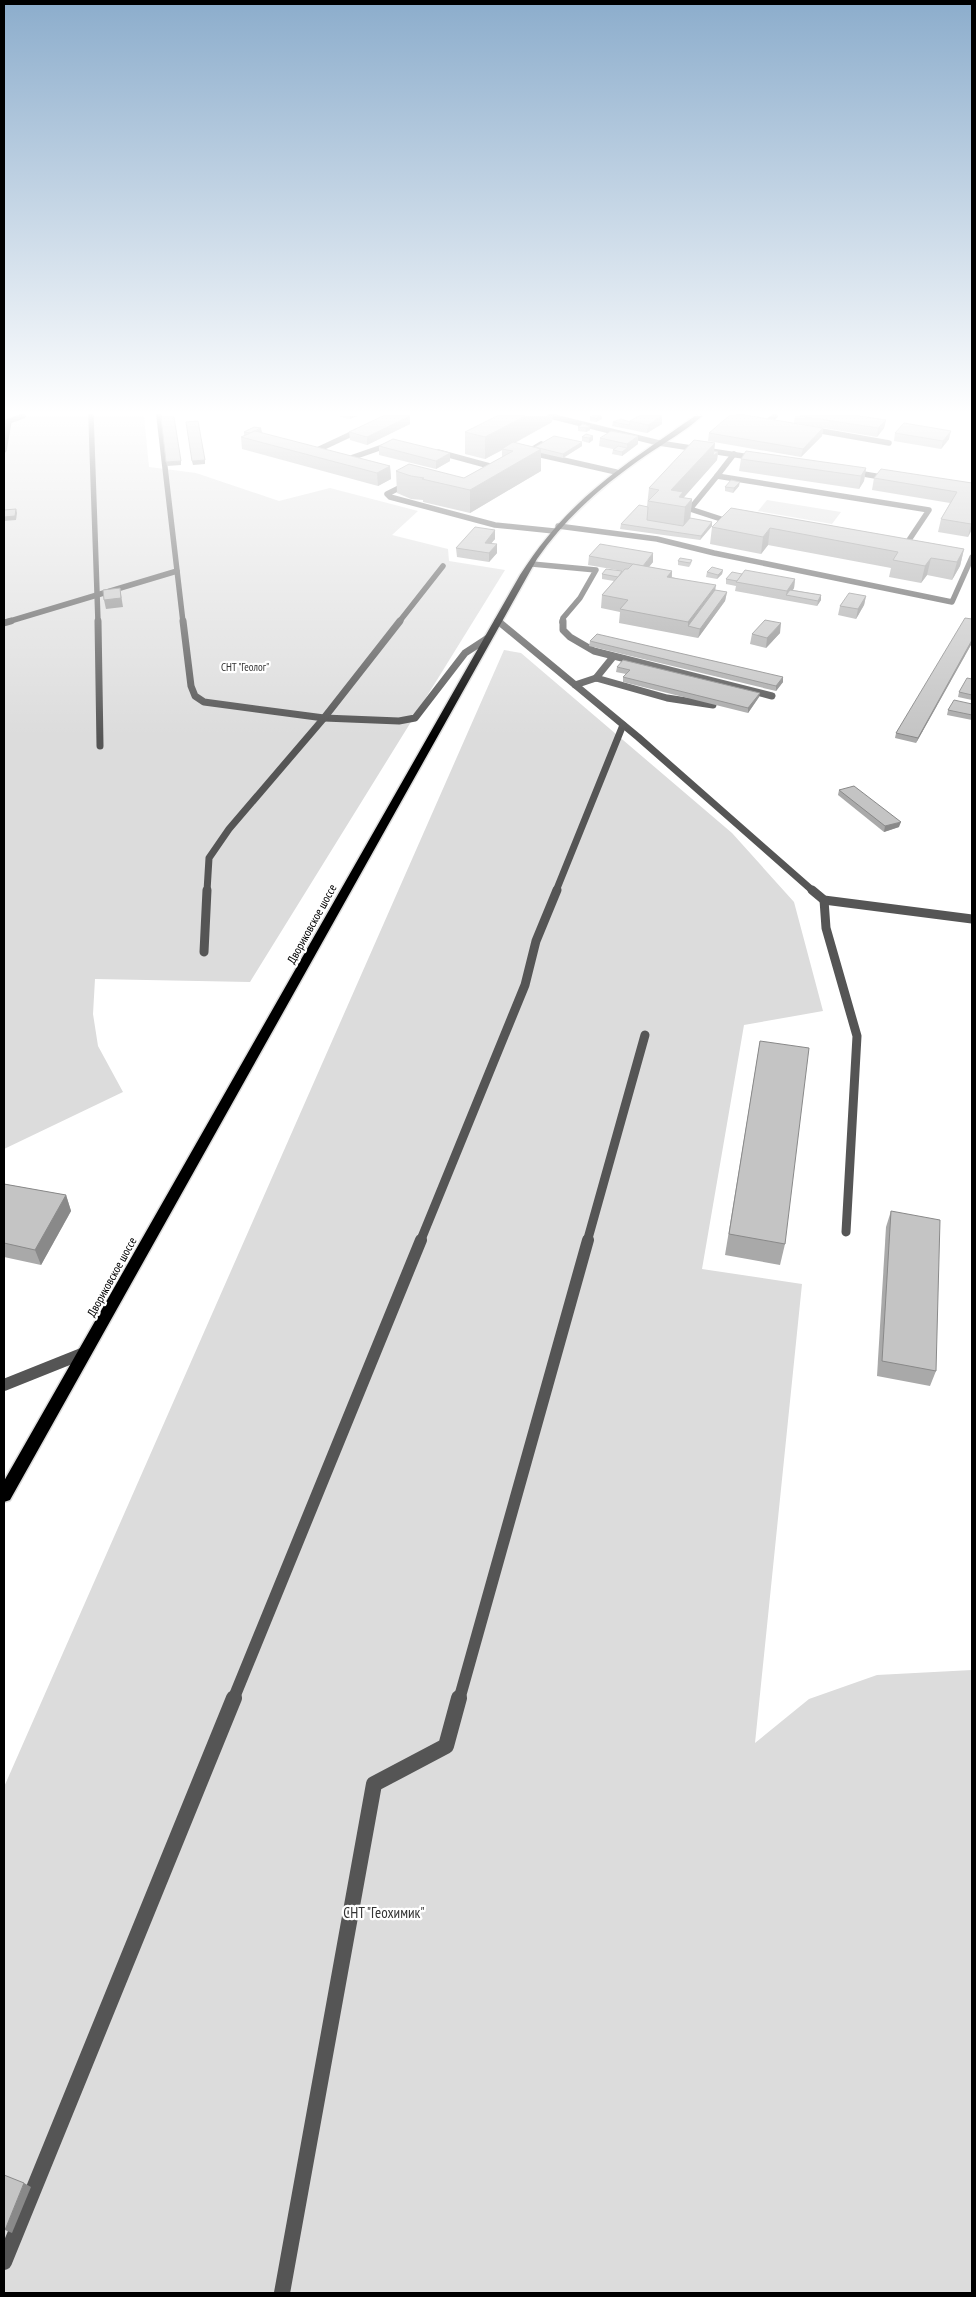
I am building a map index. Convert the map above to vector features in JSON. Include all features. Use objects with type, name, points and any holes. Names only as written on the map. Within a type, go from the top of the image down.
[{"type":"main road","name":"Двориковское шоссе","points":[[4,1494],[488,638],[532,564],[562,523]]},
{"type":"street","points":[[95,523],[100,746]]},
{"type":"street","points":[[172,523],[191,686],[195,696],[204,702],[324,718],[399,721],[415,718],[466,654],[488,638]]},
{"type":"street","points":[[488,523],[620,534],[698,548],[714,553],[952,602],[972,557],[963,555]]},
{"type":"street","points":[[915,548],[905,546],[920,523]]},
{"type":"street","points":[[532,564],[596,570],[580,598],[563,618],[562,625],[564,630],[580,644],[614,657],[772,696]]},
{"type":"street","points":[[204,952],[209,858],[229,829],[324,718],[443,566]]},
{"type":"street","points":[[4,623],[177,570]]},
{"type":"street","points":[[498,621],[623,724],[824,900],[972,918]]},
{"type":"street","points":[[576,685],[596,678],[614,657]]},
{"type":"street","points":[[596,678],[668,698],[713,705]]},
{"type":"street","points":[[4,2262],[525,985],[536,941],[623,724]]},
{"type":"street","points":[[824,900],[826,928],[858,1036],[846,1232]]},
{"type":"street","points":[[282,2293],[374,1784],[446,1746],[644,1034]]},
{"type":"street","points":[[4,1386],[84,1353]]},
{"type":"green space","name":"СНТ \"Геолог\"","points":[[4,523],[405,523],[392,535],[448,549],[449,561],[505,570],[250,982],[95,979],[93,1014],[98,1046],[123,1092],[4,1149]]},
{"type":"green space","name":"СНТ \"Геохимик\"","points":[[504,650],[521,653],[732,833],[794,902],[823,1011],[744,1025],[702,1269],[802,1284],[755,1743],[809,1699],[877,1675],[972,1670],[972,2293],[4,2293],[4,1787]]},
{"type":"building","points":[[666,523],[683,526],[685,523],[711,523],[701,536],[621,524]]},
{"type":"building","points":[[716,523],[817,523],[964,549],[957,562],[931,558],[925,566],[893,560],[898,552],[770,528],[763,537],[712,527]]},
{"type":"building","points":[[475,527],[495,530],[485,543],[497,544],[489,553],[456,548]]},
{"type":"building","points":[[600,544],[653,553],[643,566],[589,556]]},
{"type":"building","points":[[680,558],[692,560],[690,563],[678,561]]},
{"type":"building","points":[[633,564],[672,571],[667,577],[716,585],[688,622],[620,609],[628,600],[602,595],[625,569],[628,569]]},
{"type":"building","points":[[712,567],[723,570],[718,575],[707,572]]},
{"type":"building","points":[[606,569],[622,571],[618,577],[602,574]]},
{"type":"building","points":[[745,570],[795,579],[787,591],[736,582]]},
{"type":"building","points":[[732,572],[742,574],[737,581],[726,579]]},
{"type":"building","points":[[120,588],[121,598],[104,600],[103,590]]},
{"type":"building","points":[[715,590],[727,592],[700,629],[688,626]]},
{"type":"building","points":[[790,590],[821,595],[818,601],[786,595]]},
{"type":"building","points":[[849,593],[866,596],[858,609],[840,606]]},
{"type":"building","points":[[965,618],[972,619],[972,640],[918,738],[896,733]]},
{"type":"building","points":[[765,620],[781,623],[767,638],[752,634]]},
{"type":"building","points":[[597,634],[783,677],[776,686],[590,641]]},
{"type":"building","points":[[623,660],[760,693],[748,708],[623,677],[630,670],[617,667]]},
{"type":"building","points":[[967,678],[972,679],[972,695],[959,692]]},
{"type":"building","points":[[954,700],[972,704],[972,715],[948,710]]},
{"type":"building","points":[[854,786],[901,822],[885,826],[839,790]]},
{"type":"building","points":[[760,1041],[809,1048],[785,1244],[729,1234]]},
{"type":"building","points":[[4,1184],[66,1195],[35,1250],[4,1243]]},
{"type":"building","points":[[891,1211],[940,1220],[936,1371],[882,1361]]},
{"type":"building","points":[[4,2175],[24,2183],[5,2230],[4,2230]]}]
